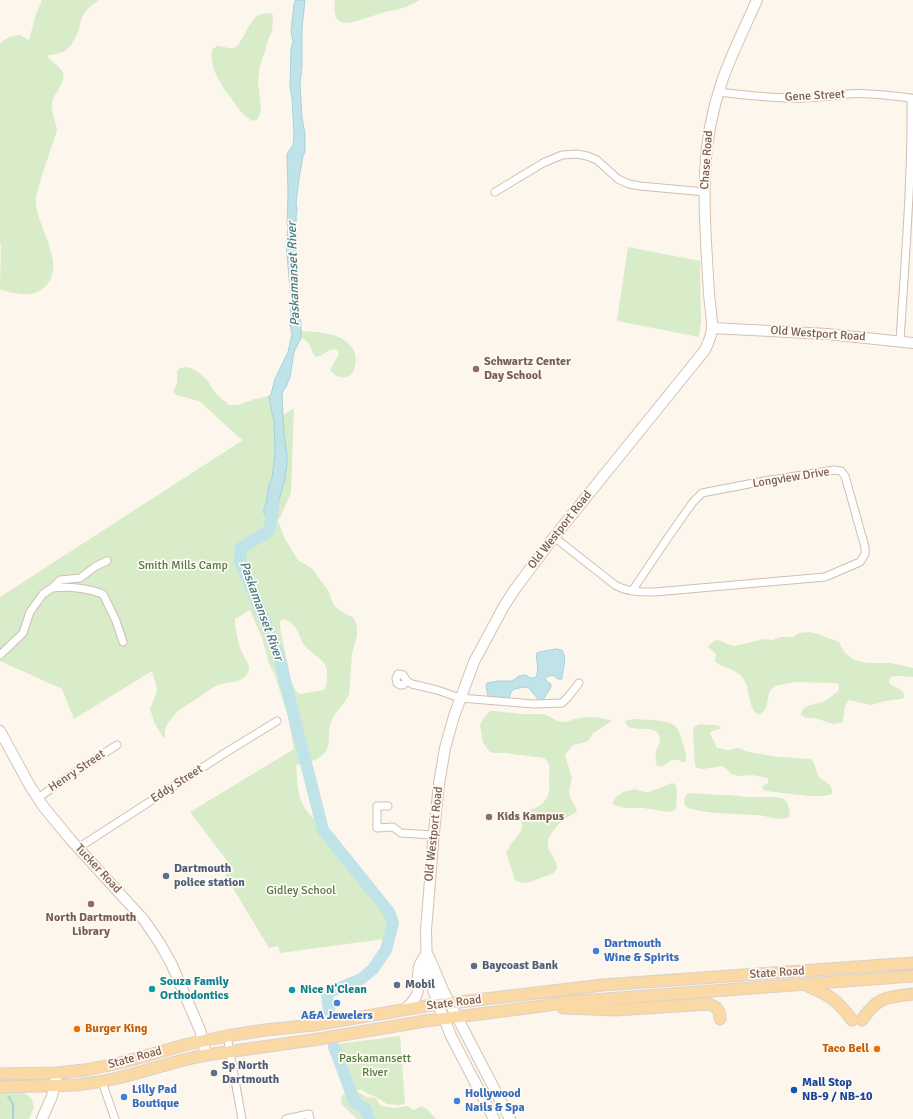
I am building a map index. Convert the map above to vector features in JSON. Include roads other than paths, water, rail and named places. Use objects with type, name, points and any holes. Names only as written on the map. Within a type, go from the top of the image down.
[{"type":"main road","name":"Chase Road","points":[[712,328],[709,302],[705,218],[705,173],[708,136],[714,108],[734,50],[757,0]]},
{"type":"main road","name":"Old Westport Road","points":[[494,1119],[451,1036],[427,972],[427,923],[433,835],[445,748],[460,698],[474,662],[504,606],[526,573],[554,537],[705,350],[712,328],[828,334],[913,343]]},
{"type":"main road","name":"Tucker Road","points":[[0,731],[38,798],[55,822],[144,920],[159,942],[171,963],[200,1030],[206,1055]]},
{"type":"main road","name":"Old Westport Road","points":[[427,953],[441,986],[510,1119]]},
{"type":"main road","points":[[405,1009],[418,994],[419,966],[427,953]]},
{"type":"main road","name":"State Road","points":[[0,1074],[57,1073],[85,1070],[120,1063],[203,1040],[265,1030],[319,1024],[438,1004],[603,985],[913,963]]},
{"type":"main road","name":"State Road","points":[[0,1087],[77,1085],[102,1082],[206,1055],[319,1039],[443,1018],[566,1002],[913,978]]},
{"type":"main road","points":[[806,985],[828,995],[857,1020],[882,1000],[892,996],[913,994]]},
{"type":"main road","points":[[542,1006],[608,1010],[708,1004],[718,1009],[720,1012],[720,1020]]},
{"type":"main road","points":[[42,1119],[52,1096],[57,1073]]},
{"type":"street","name":"Gene Street","points":[[719,92],[796,99],[847,94],[871,94],[911,98],[911,141],[900,341]]},
{"type":"street","points":[[495,192],[544,163],[562,155],[577,154],[597,160],[618,178],[629,184],[705,192]]},
{"type":"street","name":"Longview Drive","points":[[554,537],[615,585],[622,589],[632,591],[655,592],[825,577],[855,565],[865,554],[865,548],[845,476],[840,471],[834,470],[702,493],[684,514],[632,591]]},
{"type":"street","points":[[0,655],[23,633],[30,612],[44,594],[60,580],[80,578],[96,566],[107,561]]},
{"type":"street","points":[[52,588],[79,588],[93,590],[103,594],[116,621],[123,642]]},
{"type":"street","points":[[407,681],[412,684],[437,690],[460,698],[534,704],[562,703],[579,683]]},
{"type":"street","name":"Eddy Street","points":[[78,848],[277,721]]},
{"type":"street","name":"Henry Street","points":[[38,798],[117,745]]},
{"type":"street","points":[[388,806],[377,806],[377,828],[393,827],[401,833],[433,835]]},
{"type":"street","points":[[227,1036],[242,1119]]},
{"type":"street","points":[[102,1082],[115,1119]]},
{"type":"street","points":[[286,1119],[310,1117]]},
{"type":"water","points":[[296,0],[305,0],[302,28],[302,67],[300,83],[302,118],[305,134],[305,152],[299,178],[296,203],[297,296],[301,324],[301,338],[294,352],[290,377],[282,396],[287,465],[285,479],[277,507],[277,518],[264,514],[264,508],[272,478],[275,453],[274,420],[269,396],[271,394],[275,379],[288,352],[292,333],[290,325],[291,298],[286,245],[288,227],[287,154],[293,145],[294,135],[290,87],[291,48],[293,42],[291,31],[294,4]]},
{"type":"water","points":[[556,649],[562,650],[565,657],[562,679],[558,679],[553,675],[546,677],[545,680],[551,684],[551,687],[541,703],[529,688],[524,687],[514,689],[507,700],[494,700],[488,697],[487,683],[512,681],[519,676],[525,675],[535,678],[538,672],[537,653]]},
{"type":"waterway","name":"Paskamanset River","points":[[274,501],[269,531],[241,548],[240,561],[278,653],[323,830],[389,912],[393,923],[386,950],[373,969],[361,979],[327,993],[329,1012]]},
{"type":"waterway","name":"Paskamanset River","points":[[334,1047],[355,1103],[365,1108],[369,1119]]},
{"type":"waterway","points":[[8,1096],[13,1104],[13,1119]]},
{"type":"place","name":"Schwartz Center Day School","points":[[476,369]]},
{"type":"place","name":"Kids Kampus","points":[[489,817]]},
{"type":"place","name":"Dartmouth police station","points":[[166,876]]},
{"type":"place","name":"North Dartmouth Library","points":[[91,904]]},
{"type":"place","name":"Dartmouth Wine & Spirits","points":[[596,951]]},
{"type":"place","name":"Baycoast Bank","points":[[474,966]]},
{"type":"place","name":"Mobil","points":[[397,985]]},
{"type":"place","name":"Souza Family Orthodontics","points":[[152,989]]},
{"type":"place","name":"Nice N'Clean","points":[[292,990]]},
{"type":"place","name":"A&A Jewelers","points":[[337,1003]]},
{"type":"place","name":"Burger King","points":[[77,1029]]},
{"type":"place","name":"Taco Bell","points":[[877,1049]]},
{"type":"place","name":"Sp North Dartmouth","points":[[214,1073]]},
{"type":"place","name":"Mall Stop NB-9 / NB-10","points":[[794,1090]]},
{"type":"place","name":"Lilly Pad Boutique","points":[[124,1097]]},
{"type":"place","name":"Hollywood Nails & Spa","points":[[457,1101]]},
{"type":"park label","name":"Smith Mills Camp","points":[[183,566]]},
{"type":"park label","name":"Gidley School","points":[[301,891]]},
{"type":"park label","name":"Paskamansett River","points":[[375,1066]]}]
